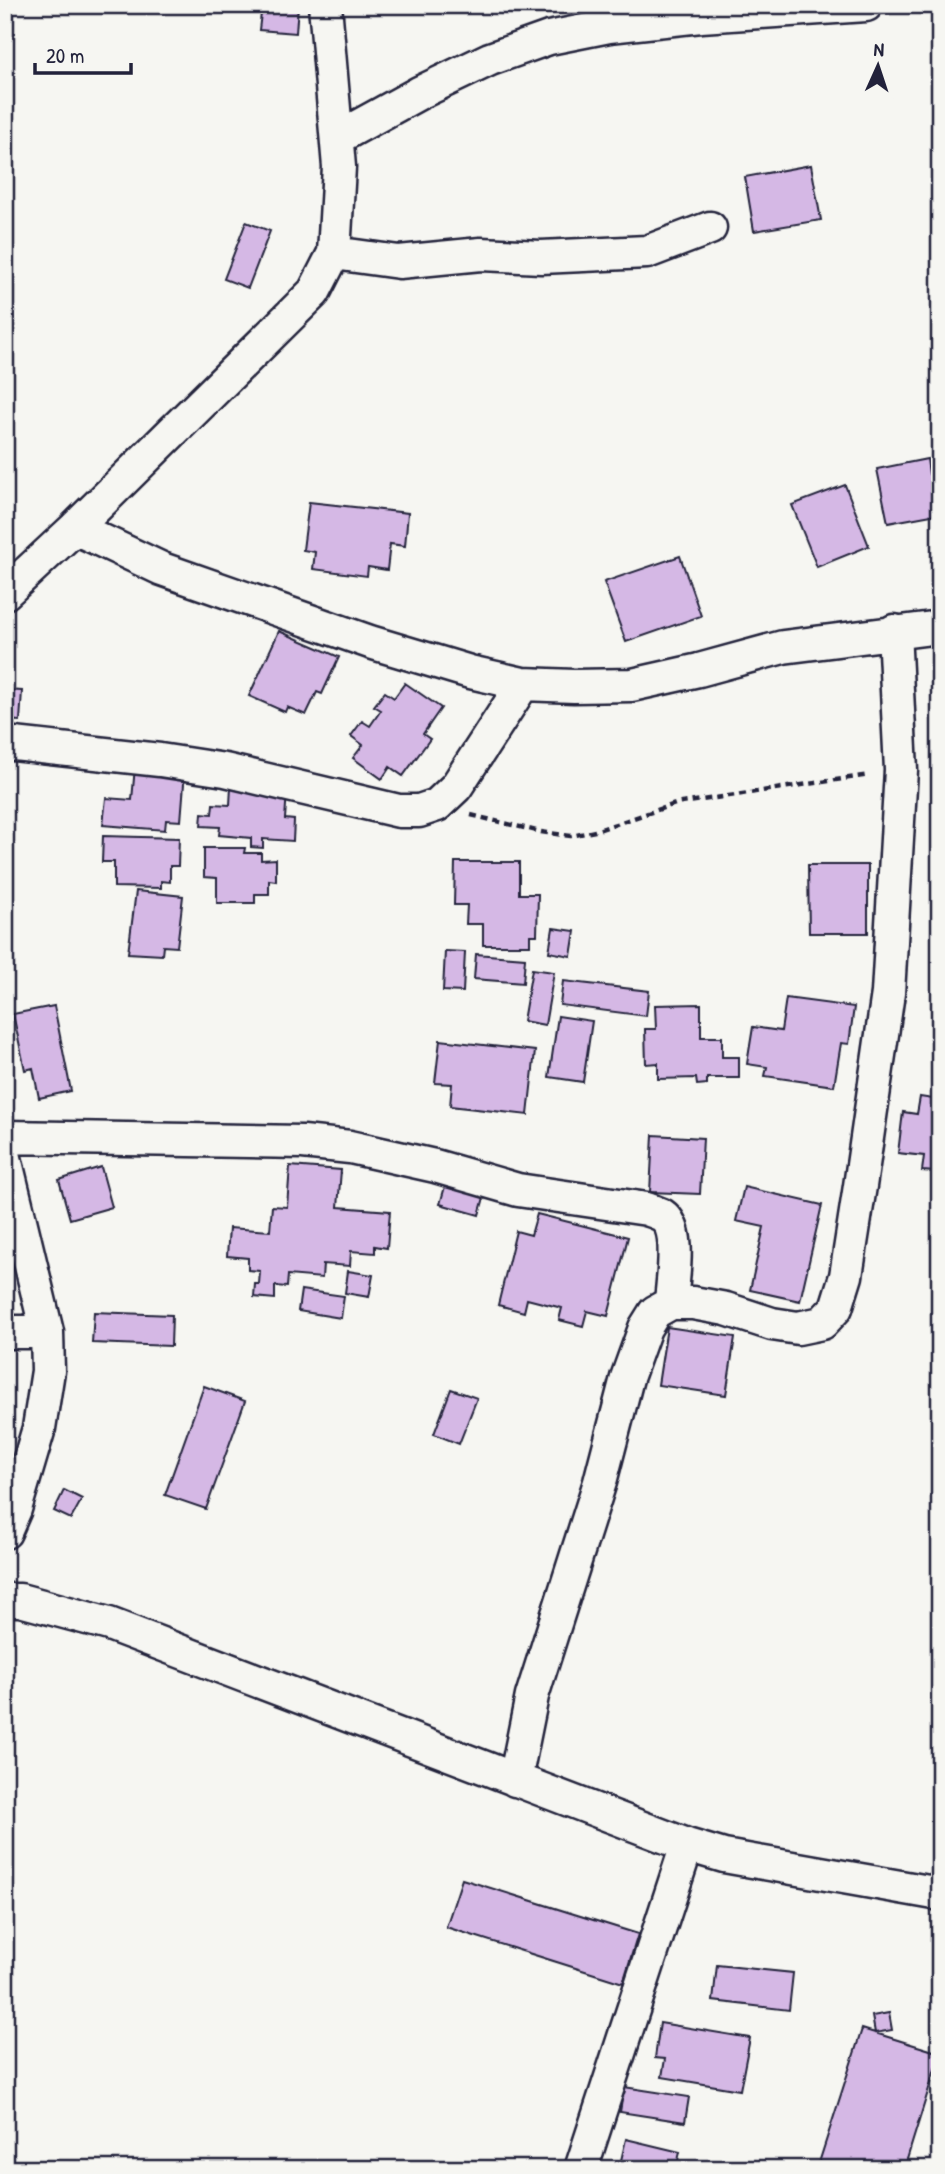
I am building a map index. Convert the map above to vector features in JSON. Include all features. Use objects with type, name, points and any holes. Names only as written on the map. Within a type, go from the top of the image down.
[{"type":"street","points":[[5,593],[75,528],[314,292],[334,253],[339,167],[325,5]]},
{"type":"street","points":[[337,138],[419,93],[490,59],[549,38],[608,26],[701,16],[866,5]]},
{"type":"street","points":[[334,253],[399,262],[481,254],[541,257],[646,252],[710,228]]},
{"type":"street","points":[[75,528],[162,569],[345,634],[470,672],[523,684],[632,685],[783,647],[940,627]]},
{"type":"street","points":[[515,1780],[532,1696],[600,1482],[626,1378],[645,1328],[655,1312],[671,1303],[693,1303],[726,1309],[772,1324],[798,1328],[822,1323],[836,1308],[846,1276],[888,993],[901,770],[894,631]]},
{"type":"street","points":[[5,743],[225,770],[399,811],[419,810],[436,805],[456,787],[523,684]]},
{"type":"street","points":[[5,1137],[303,1142],[350,1147],[435,1166],[518,1190],[647,1209],[664,1216],[673,1227],[675,1247],[671,1303]]},
{"type":"street","points":[[5,1158],[47,1332],[48,1371],[39,1428],[15,1509],[5,1532]]},
{"type":"street","points":[[5,1332],[47,1332]]},
{"type":"street","points":[[5,1600],[19,1600],[109,1624],[687,1845],[724,1856],[940,1894]]},
{"type":"street","points":[[581,2169],[687,1845]]},
{"type":"path","points":[[436,805],[503,825],[571,836],[595,831],[675,804],[901,770]]},
{"type":"building","points":[[262,5],[298,5],[296,33],[259,30]]},
{"type":"building","points":[[811,165],[821,220],[754,231],[745,177]]},
{"type":"building","points":[[246,222],[270,231],[248,288],[224,279]]},
{"type":"building","points":[[927,459],[929,474],[940,472],[940,504],[935,504],[937,514],[888,523],[877,469]]},
{"type":"building","points":[[845,485],[869,546],[817,567],[792,505]]},
{"type":"building","points":[[309,502],[408,513],[405,546],[390,544],[387,570],[368,567],[367,576],[313,569],[315,552],[303,550]]},
{"type":"building","points":[[680,556],[701,616],[626,642],[604,582]]},
{"type":"building","points":[[279,631],[339,657],[322,694],[317,692],[306,715],[287,707],[285,712],[249,696]]},
{"type":"building","points":[[405,683],[441,708],[423,734],[430,739],[403,776],[390,767],[382,779],[353,758],[363,745],[351,736],[362,721],[370,726],[381,710],[374,706],[385,692],[394,698]]},
{"type":"building","points":[[5,690],[22,691],[20,721],[5,720]]},
{"type":"building","points":[[135,767],[185,771],[181,821],[166,820],[165,830],[103,825],[106,798],[132,800]]},
{"type":"building","points":[[231,787],[287,791],[285,819],[294,820],[293,841],[263,839],[263,848],[251,847],[251,838],[219,835],[220,827],[201,826],[202,813],[212,814],[213,804],[230,805]]},
{"type":"building","points":[[103,836],[179,838],[178,866],[170,866],[170,882],[161,881],[161,888],[114,887],[114,862],[102,862]]},
{"type":"building","points":[[204,848],[245,848],[244,853],[261,853],[261,860],[276,859],[276,881],[269,880],[269,894],[255,894],[255,903],[217,903],[217,878],[204,877]]},
{"type":"building","points":[[455,862],[519,862],[519,894],[538,894],[537,935],[530,935],[530,945],[483,945],[483,924],[466,924],[467,905],[454,905]]},
{"type":"building","points":[[808,865],[868,865],[868,933],[809,933]]},
{"type":"building","points":[[136,891],[183,896],[177,947],[163,946],[162,955],[128,953]]},
{"type":"building","points":[[553,928],[575,931],[571,956],[549,952]]},
{"type":"building","points":[[445,951],[465,952],[463,992],[443,991]]},
{"type":"building","points":[[476,954],[525,958],[523,983],[474,979]]},
{"type":"building","points":[[532,969],[554,972],[545,1025],[523,1021]]},
{"type":"building","points":[[563,981],[649,991],[646,1016],[560,1005]]},
{"type":"building","points":[[786,998],[854,1007],[849,1044],[841,1043],[834,1086],[765,1076],[767,1067],[747,1064],[753,1027],[781,1031]]},
{"type":"building","points":[[701,1004],[701,1037],[722,1037],[722,1057],[739,1057],[739,1078],[707,1078],[707,1084],[697,1085],[696,1078],[658,1079],[658,1063],[646,1064],[645,1029],[656,1029],[655,1005]]},
{"type":"building","points":[[54,1006],[71,1091],[39,1098],[33,1068],[25,1070],[13,1014]]},
{"type":"building","points":[[558,1016],[592,1021],[583,1082],[549,1077]]},
{"type":"building","points":[[440,1040],[535,1051],[528,1115],[450,1106],[452,1084],[435,1083]]},
{"type":"building","points":[[920,1097],[940,1100],[940,1191],[933,1189],[935,1172],[922,1171],[924,1156],[898,1153],[903,1112],[917,1114]]},
{"type":"building","points":[[653,1135],[703,1138],[700,1194],[650,1192]]},
{"type":"building","points":[[290,1166],[341,1170],[338,1207],[390,1211],[387,1248],[375,1246],[375,1253],[351,1251],[350,1266],[323,1264],[322,1278],[288,1275],[287,1287],[275,1286],[275,1299],[254,1297],[260,1271],[248,1270],[248,1258],[227,1256],[229,1228],[270,1231],[272,1206],[287,1207]]},
{"type":"building","points":[[101,1167],[112,1207],[70,1219],[59,1180]]},
{"type":"building","points":[[446,1183],[485,1194],[479,1215],[440,1204]]},
{"type":"building","points":[[744,1187],[822,1205],[800,1301],[750,1290],[764,1227],[736,1221]]},
{"type":"building","points":[[537,1214],[628,1237],[608,1316],[587,1311],[583,1326],[559,1320],[562,1308],[527,1299],[524,1312],[498,1305],[516,1231],[531,1235]]},
{"type":"building","points":[[348,1271],[373,1275],[369,1297],[345,1293]]},
{"type":"building","points":[[301,1290],[344,1296],[341,1318],[298,1311]]},
{"type":"building","points":[[94,1312],[172,1315],[171,1346],[92,1343]]},
{"type":"building","points":[[667,1327],[735,1337],[726,1395],[658,1385]]},
{"type":"building","points":[[204,1386],[245,1401],[206,1509],[165,1495]]},
{"type":"building","points":[[451,1389],[477,1398],[459,1444],[434,1434]]},
{"type":"building","points":[[64,1490],[82,1499],[71,1519],[54,1511]]},
{"type":"building","points":[[462,1879],[638,1934],[623,1983],[446,1927]]},
{"type":"building","points":[[717,1965],[793,1973],[789,2010],[713,2001]]},
{"type":"building","points":[[889,2013],[892,2030],[875,2033],[872,2016]]},
{"type":"building","points":[[660,2023],[750,2038],[740,2090],[662,2077],[665,2059],[655,2058]]},
{"type":"building","points":[[862,2029],[940,2053],[904,2169],[817,2169]]},
{"type":"building","points":[[624,2087],[689,2097],[685,2122],[620,2112]]},
{"type":"building","points":[[626,2139],[680,2152],[676,2169],[619,2169]]}]
